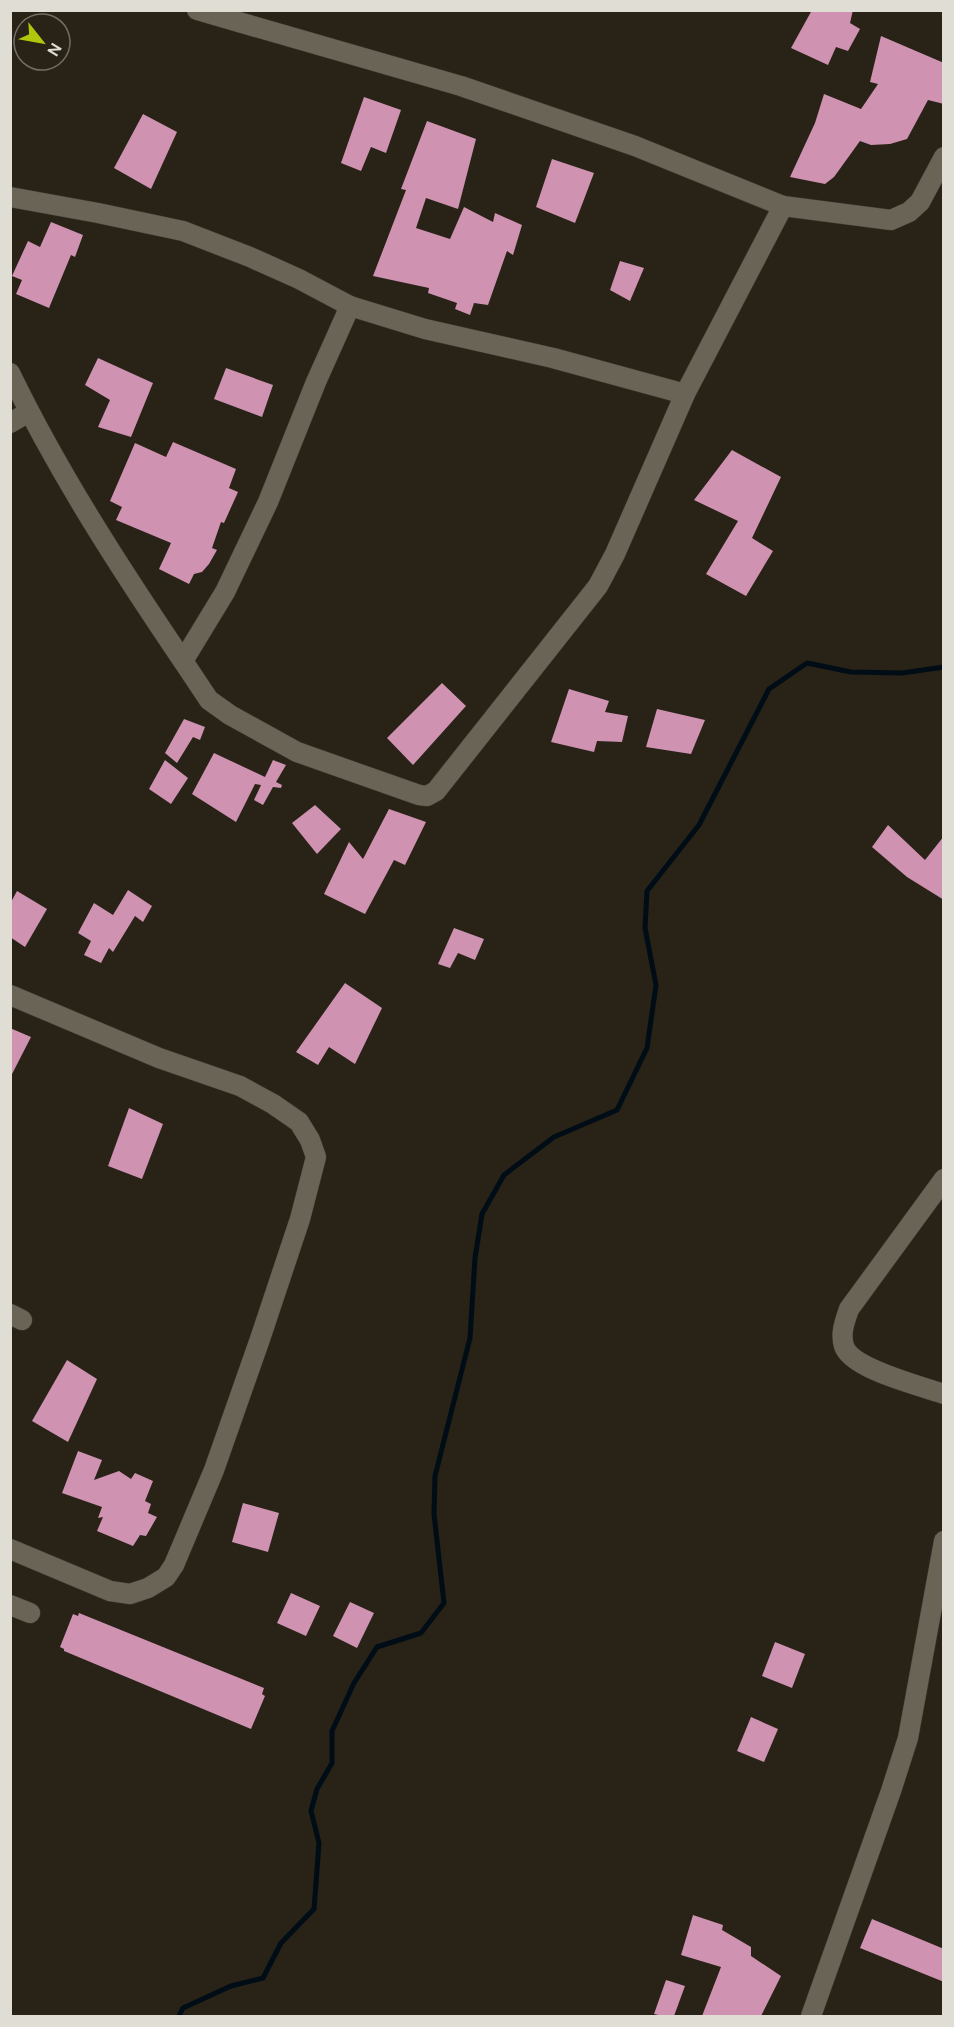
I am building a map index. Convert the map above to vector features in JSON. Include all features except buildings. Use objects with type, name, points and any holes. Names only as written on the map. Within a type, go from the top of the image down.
[{"type":"street","points":[[197,10],[461,86],[635,146],[783,206],[891,220],[909,212],[920,202],[944,157]]},
{"type":"street","points":[[10,197],[183,231],[280,270],[350,306],[425,328],[553,358],[685,394]]},
{"type":"street","points":[[10,373],[29,412],[113,557],[209,700],[230,715],[297,752],[427,796],[436,791],[603,578],[685,394],[783,206]]},
{"type":"street","points":[[183,661],[225,591],[268,502],[316,382],[350,306]]},
{"type":"street","points":[[10,423],[29,412]]},
{"type":"street","points":[[10,994],[159,1058],[240,1086],[299,1122],[310,1140],[316,1157],[300,1219],[214,1470],[174,1565],[166,1577],[148,1588],[130,1594],[110,1591],[10,1549]]},
{"type":"street","points":[[944,1179],[849,1309],[843,1327],[844,1346],[850,1356],[861,1365],[944,1394]]},
{"type":"street","points":[[818,2014],[908,1738],[944,1541]]},
{"type":"street","points":[[10,1605],[30,1613]]},
{"type":"waterway","points":[[179,2016],[183,2008],[231,1986],[263,1978],[281,1943],[314,1909],[319,1843],[311,1811],[317,1789],[332,1763],[332,1731],[354,1683],[377,1647],[421,1633],[444,1603],[434,1514],[435,1476],[470,1338],[475,1258],[482,1214],[504,1175],[554,1137],[617,1110],[647,1048],[656,985],[645,928],[647,891],[699,825],[769,689],[807,663],[851,672],[902,673],[944,667]]}]
